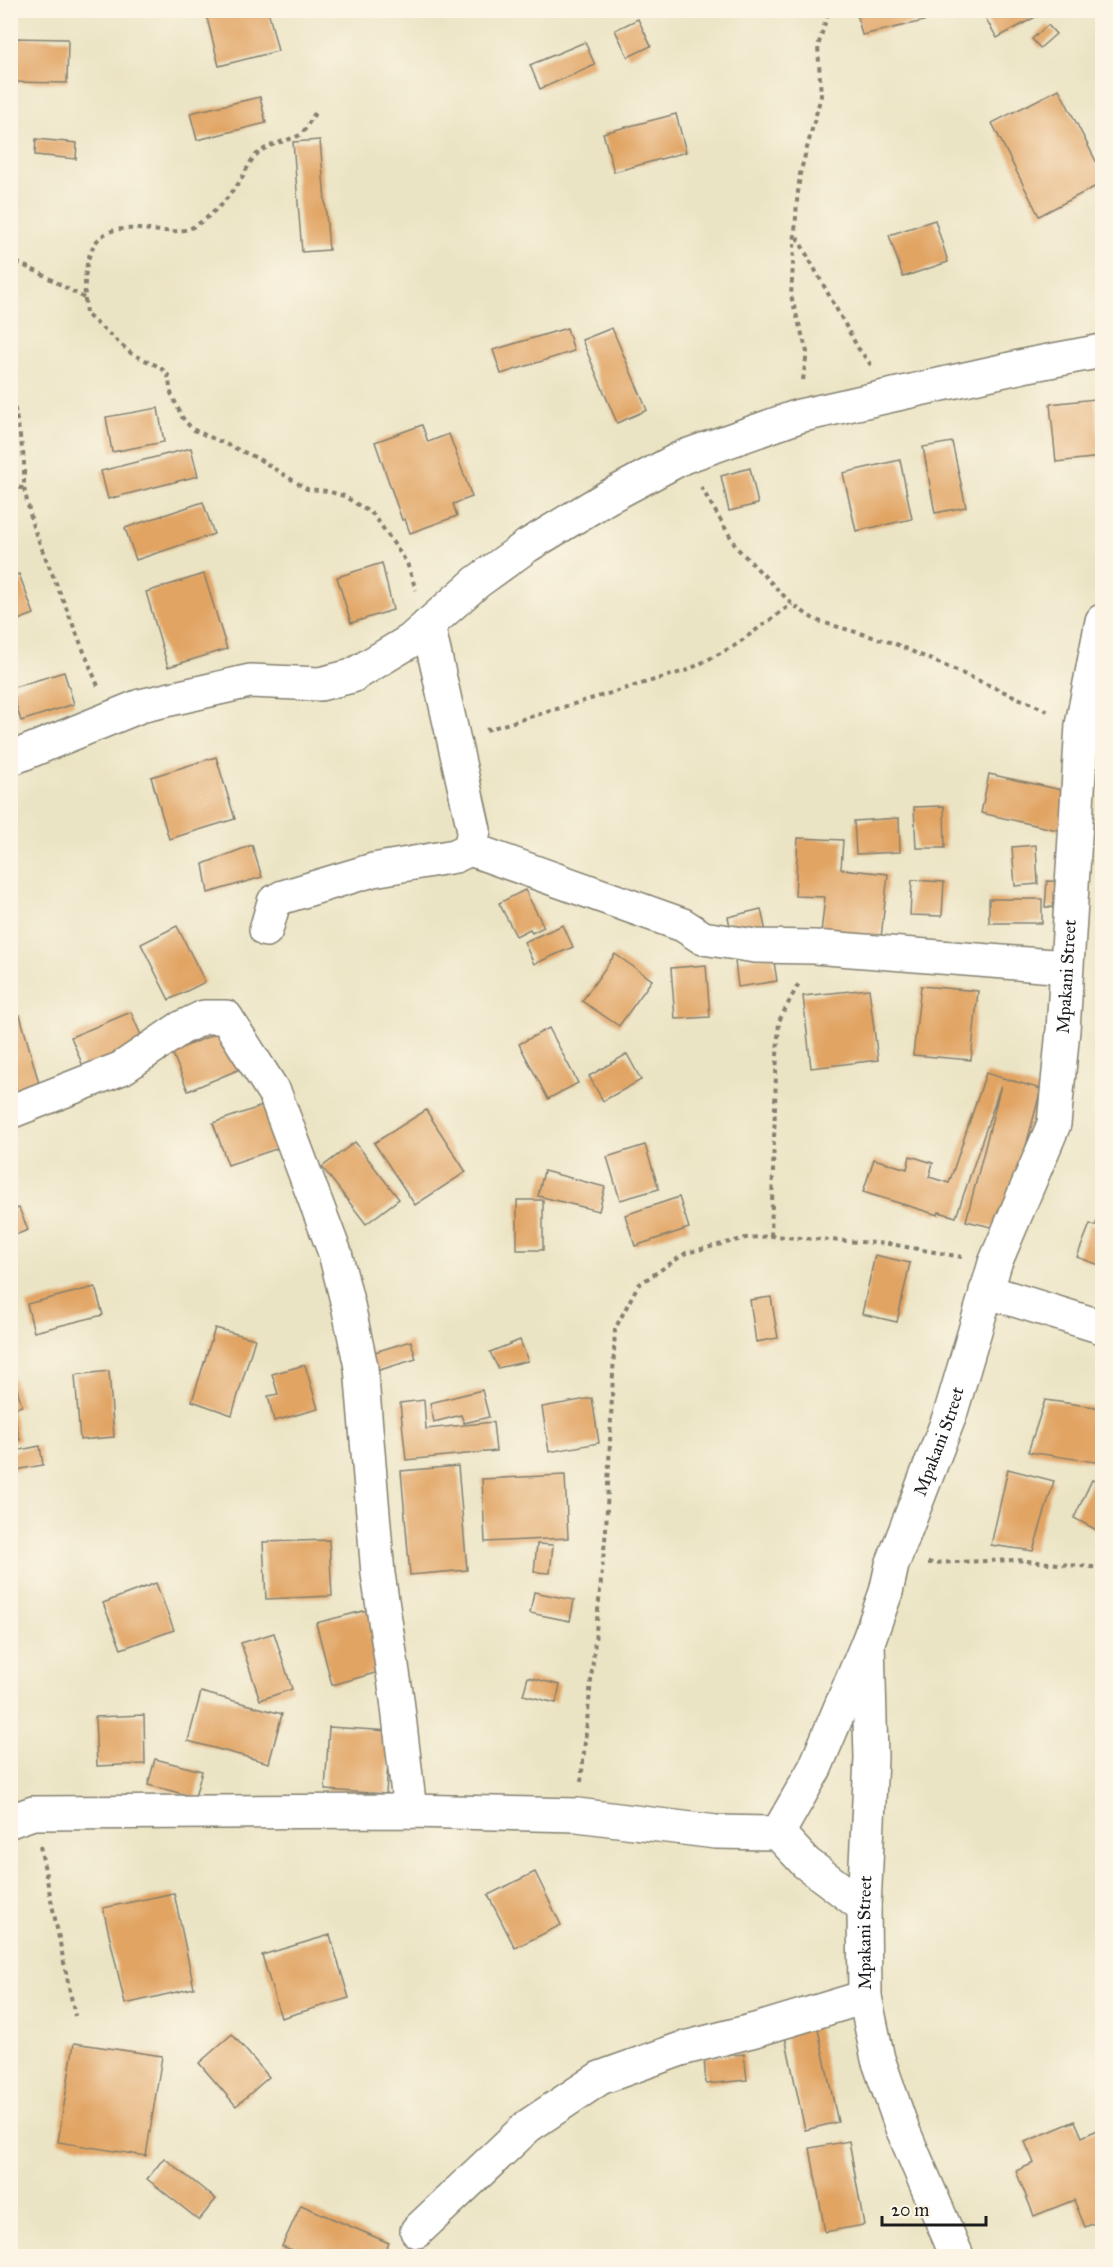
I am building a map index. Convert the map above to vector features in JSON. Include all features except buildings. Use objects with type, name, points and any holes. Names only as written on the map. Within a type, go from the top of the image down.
[{"type":"street","points":[[10,759],[140,706],[250,681],[320,684],[352,676],[410,641],[477,582],[526,546],[608,496],[683,457],[799,416],[1102,351]]},
{"type":"street","name":"Mpakani Street","points":[[957,2256],[902,2128],[878,2059],[865,1996],[864,1907],[871,1758],[868,1642],[886,1592],[892,1565],[950,1415],[991,1277],[1054,1124],[1063,1030],[1082,725],[1102,621]]},
{"type":"street","points":[[428,625],[474,830],[470,849]]},
{"type":"street","points":[[266,930],[274,902],[283,897],[373,870],[455,856],[470,849],[683,925],[703,938],[755,946],[814,947],[1066,967]]},
{"type":"street","points":[[10,1112],[122,1068],[181,1028],[204,1017],[226,1017],[275,1094],[335,1253],[361,1367],[378,1574],[397,1699],[410,1811]]},
{"type":"street","points":[[991,1277],[1102,1327]]},
{"type":"street","points":[[778,1833],[815,1768],[868,1642]]},
{"type":"street","points":[[22,1817],[410,1811],[578,1815],[716,1832],[778,1833],[806,1863],[864,1907]]},
{"type":"street","points":[[417,2231],[528,2126],[600,2078],[681,2049],[759,2029],[865,1996]]},
{"type":"path","points":[[799,416],[807,357],[791,296],[800,174],[821,96],[818,46],[829,10]]},
{"type":"path","points":[[315,113],[302,134],[270,145],[255,156],[240,181],[219,206],[192,228],[163,231],[131,228],[105,234],[95,243],[85,272],[86,314],[132,354],[160,367],[168,375],[171,393],[182,417],[192,429],[257,458],[307,489],[344,496],[374,515],[407,563],[428,625]]},
{"type":"path","points":[[796,236],[858,348],[893,395]]},
{"type":"path","points":[[10,256],[16,262],[84,298]]},
{"type":"path","points":[[13,399],[24,458],[24,488],[33,527],[111,717]]},
{"type":"path","points":[[683,457],[737,548],[792,604],[815,620],[893,643],[998,691],[1082,725]]},
{"type":"path","points":[[10,487],[24,488]]},
{"type":"path","points":[[453,740],[688,670],[734,646],[792,604]]},
{"type":"path","points":[[771,1236],[779,1021],[806,969],[814,947]]},
{"type":"path","points":[[578,1815],[606,1530],[615,1329],[638,1285],[686,1253],[746,1238],[771,1236],[890,1244],[991,1277]]},
{"type":"path","points":[[892,1565],[1016,1560],[1102,1568]]},
{"type":"path","points":[[22,1817],[75,2016]]}]
